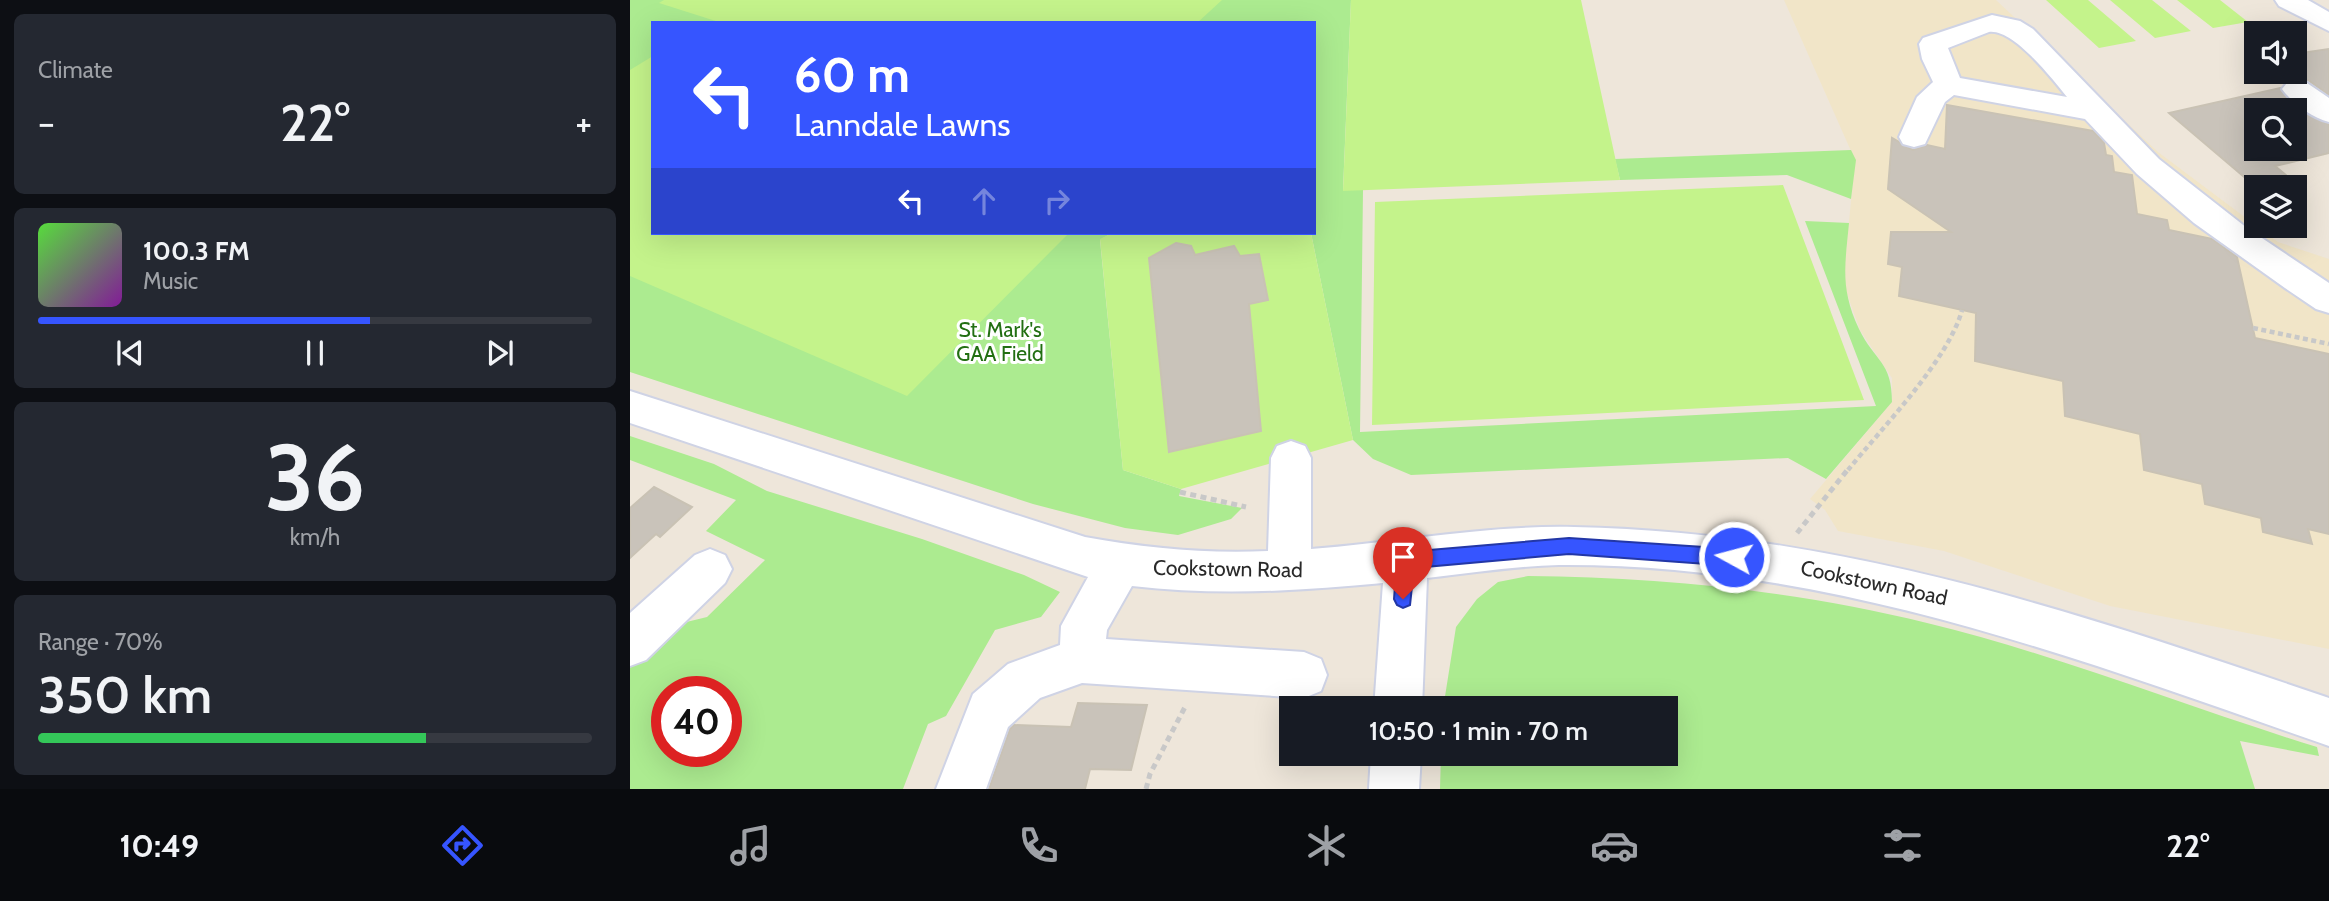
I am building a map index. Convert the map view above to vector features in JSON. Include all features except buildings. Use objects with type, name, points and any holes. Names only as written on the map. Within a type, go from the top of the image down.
[{"type":"street","points":[[2288,0],[2329,23]]},
{"type":"street","points":[[2095,111],[1978,92],[1949,84],[1936,59],[1933,44],[1998,23],[2014,29],[2072,80],[2095,111],[2151,172],[2207,218],[2329,300]]},
{"type":"street","points":[[1914,138],[1932,97],[1949,84]]},
{"type":"street","points":[[2297,89],[2329,113]]},
{"type":"street","name":"Cookstown Road","points":[[630,407],[1085,557],[1120,565],[1207,573],[1289,573],[1569,546],[1700,553],[1799,566],[1955,601],[2101,645],[2329,722]]},
{"type":"street","points":[[1289,573],[1291,458]]},
{"type":"street","points":[[1399,696],[1406,560]]},
{"type":"street","points":[[1082,660],[1084,626],[1120,565]]},
{"type":"street","points":[[630,644],[710,569]]},
{"type":"street","points":[[961,789],[990,711],[1025,680],[1082,660],[1304,675]]},
{"type":"street","points":[[1394,789],[1395,766]]},
{"type":"path","points":[[1792,540],[1941,354],[1956,332],[1962,310]]},
{"type":"path","points":[[2253,328],[2329,344]]},
{"type":"path","points":[[1180,492],[1246,507]]},
{"type":"path","points":[[1146,789],[1168,736],[1183,716],[1194,668]]},
{"type":"shaded area","points":[[1784,0],[1996,0],[2158,152],[2244,216],[2244,238],[2273,238],[2329,259],[2329,649],[2110,606],[1944,551],[1838,531],[1825,510],[1810,499],[1892,402],[1892,378],[1860,330],[1843,283],[1855,160]]},
{"type":"green space","name":"St. Mark's GAA Field","points":[[630,0],[1351,0],[1343,190],[1363,190],[1360,432],[1876,406],[1805,221],[1849,223],[1846,289],[1859,329],[1886,370],[1892,402],[1826,479],[1788,458],[1411,475],[1373,459],[1353,440],[1311,235],[1316,235],[1316,21],[651,21],[651,235],[1109,235],[1100,240],[1123,470],[1181,489],[1179,496],[1242,508],[1231,519],[1178,535],[1125,528],[1033,504],[630,372]]},
{"type":"green space","points":[[664,0],[1222,0],[1199,21],[716,21],[659,3]]},
{"type":"green space","points":[[1351,0],[1581,0],[1620,180],[1343,191]]},
{"type":"green space","points":[[2046,0],[2088,0],[2136,41],[2099,48]]},
{"type":"green space","points":[[2110,0],[2152,0],[2191,31],[2155,38]]},
{"type":"green space","points":[[2177,0],[2220,0],[2247,21],[2213,28]]},
{"type":"green space","points":[[651,57],[651,235],[1067,235],[907,396],[630,276],[630,70]]},
{"type":"green space","points":[[1851,150],[1856,160],[1851,199],[1787,175],[1620,180],[1615,159]]},
{"type":"green space","points":[[1783,185],[1864,400],[1372,425],[1375,202]]},
{"type":"green space","points":[[1108,235],[1311,235],[1353,440],[1181,489],[1123,470],[1100,239]]},
{"type":"green space","points":[[630,436],[714,464],[767,491],[922,539],[1024,575],[1060,592],[1041,617],[995,630],[946,716],[928,724],[903,789],[630,789],[630,662],[666,627],[707,617],[765,560],[706,531],[736,500],[630,460]]},
{"type":"green space","points":[[1528,576],[1628,579],[1779,594],[1878,612],[1976,636],[2074,666],[2317,747],[2319,756],[2240,741],[2255,789],[1440,789],[1441,766],[1678,766],[1678,696],[1445,696],[1456,627],[1477,599],[1498,582]]},
{"type":"route","points":[[1403,599],[1406,560],[1507,549],[1569,546],[1634,548],[1734,557]]}]
